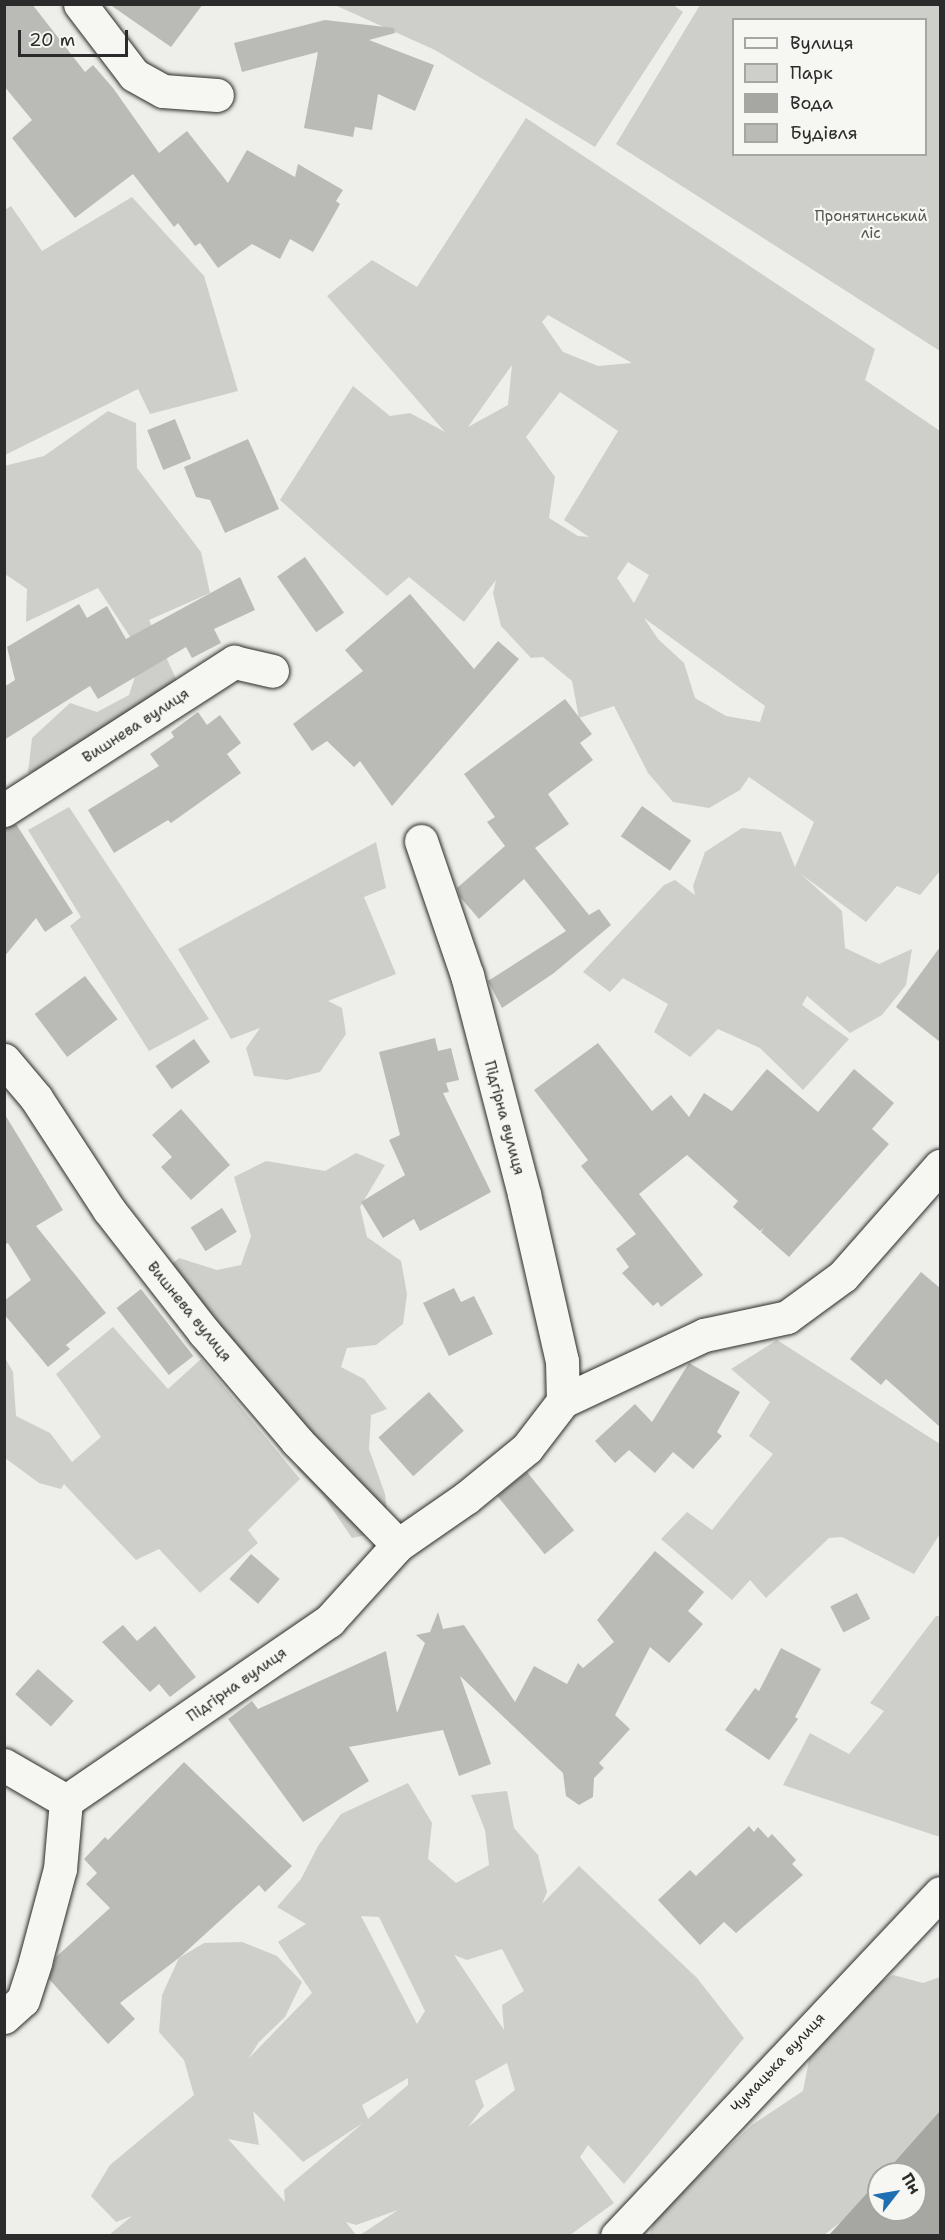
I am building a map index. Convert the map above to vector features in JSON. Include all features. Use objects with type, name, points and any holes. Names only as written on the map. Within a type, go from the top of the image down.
[{"type":"street","points":[[80,4],[134,75],[163,91],[218,95]]},
{"type":"street","name":"Вишнева вулиця","points":[[4,810],[234,662],[272,671]]},
{"type":"street","name":"Підгірна вулиця","points":[[421,841],[467,975],[524,1194],[562,1361],[563,1401]]},
{"type":"street","name":"Вишнева вулиця","points":[[4,1060],[36,1098],[109,1209],[204,1332],[297,1441],[398,1545]]},
{"type":"street","name":"Підгірна вулиця","points":[[66,1801],[329,1621],[398,1545],[466,1498],[527,1448],[563,1401],[704,1335],[787,1317],[843,1276],[940,1166]]},
{"type":"street","points":[[4,1765],[66,1801],[60,1869],[35,1962],[23,2000],[4,2017]]},
{"type":"street","name":"Чумацька вулиця","points":[[617,2235],[940,1893]]},
{"type":"green space","points":[[672,4],[683,12],[595,147],[435,50],[337,6],[266,5]]},
{"type":"green space","name":"Пронятинський ліс","points":[[700,5],[940,5],[940,351],[616,144]]},
{"type":"green space","points":[[526,118],[875,349],[865,380],[940,431],[940,871],[920,895],[897,886],[866,922],[801,874],[842,911],[845,948],[879,964],[912,949],[906,985],[882,1015],[850,1033],[807,996],[802,1005],[849,1039],[803,1090],[760,1048],[718,1029],[690,1057],[654,1032],[668,1004],[623,978],[610,992],[583,972],[664,885],[675,880],[695,895],[693,886],[705,852],[742,828],[781,832],[795,867],[814,822],[749,777],[740,790],[709,808],[673,802],[648,773],[614,706],[579,718],[572,681],[543,657],[531,658],[501,626],[493,593],[496,580],[464,622],[409,577],[387,596],[280,500],[353,386],[390,416],[410,413],[445,432],[327,296],[372,260],[417,287]],"holes":[[[548,315],[632,363],[598,366],[563,352],[542,322]],[[512,365],[508,405],[468,427]],[[560,392],[618,431],[564,520],[589,537],[578,536],[549,518],[555,477],[526,437]],[[628,562],[649,575],[634,603],[617,578]],[[644,618],[765,706],[760,722],[726,716],[695,698],[684,663],[658,639]]]},
{"type":"green space","points":[[132,197],[204,276],[238,391],[150,414],[138,389],[5,455],[5,210],[11,206],[42,251]]},
{"type":"green space","points":[[108,411],[136,423],[137,468],[201,552],[210,593],[149,620],[177,681],[70,761],[28,773],[32,738],[70,703],[97,712],[129,695],[142,655],[98,588],[26,622],[27,589],[5,574],[4,466],[44,456]]},
{"type":"green space","points":[[69,807],[209,1019],[149,1051],[70,926],[81,917],[28,830]]},
{"type":"green space","points":[[376,842],[386,888],[364,897],[396,974],[328,1001],[342,1008],[346,1034],[320,1072],[287,1080],[254,1076],[246,1048],[260,1028],[231,1039],[178,949]]},
{"type":"green space","points":[[356,1153],[385,1165],[360,1207],[367,1237],[401,1261],[407,1294],[403,1324],[376,1345],[347,1348],[341,1367],[364,1379],[387,1409],[371,1415],[369,1449],[385,1494],[388,1519],[375,1533],[352,1538],[322,1494],[297,1468],[298,1458],[148,1284],[179,1258],[217,1270],[241,1265],[251,1236],[234,1177],[266,1161],[325,1171]]},
{"type":"green space","points":[[113,1327],[168,1389],[201,1359],[300,1479],[248,1530],[258,1543],[200,1593],[159,1549],[136,1560],[64,1484],[61,1489],[39,1483],[5,1458],[5,1358],[13,1372],[16,1416],[50,1433],[72,1462],[101,1437],[56,1374]]},
{"type":"green space","points":[[777,1340],[940,1444],[940,1534],[914,1574],[842,1537],[829,1538],[766,1598],[750,1580],[732,1600],[661,1539],[687,1512],[712,1530],[773,1454],[749,1436],[770,1402],[731,1369]]},
{"type":"green space","points":[[936,1616],[940,1616],[940,1837],[783,1785],[810,1733],[849,1754],[884,1711],[870,1703]]},
{"type":"green space","points":[[408,1783],[432,1823],[428,1859],[456,1883],[489,1865],[485,1830],[471,1795],[507,1791],[514,1828],[538,1855],[547,1892],[542,1904],[579,1866],[697,1978],[744,2038],[624,2184],[588,2145],[580,2157],[614,2203],[570,2235],[360,2235],[398,2210],[356,2225],[346,2222],[356,2235],[109,2235],[132,2216],[116,2222],[91,2196],[110,2165],[194,2095],[184,2060],[159,2032],[162,1995],[179,1958],[204,1943],[242,1942],[277,1956],[302,1982],[285,2017],[259,2042],[248,2059],[312,1993],[278,1942],[306,1924],[277,1907],[301,1879],[318,1846],[341,1814]],"holes":[[[361,1916],[379,1917],[425,2011],[417,2024]],[[502,1949],[524,1991],[502,2005],[504,2030],[454,1955],[467,1960]],[[507,2063],[515,2090],[468,2127],[484,2106],[475,2081]],[[408,2078],[408,2085],[368,2119],[362,2105]],[[253,2111],[303,2162],[363,2123],[284,2190],[285,2202],[228,2139],[259,2145]]]},
{"type":"green space","points":[[893,1975],[923,1983],[940,1977],[940,2142],[914,2162],[867,2162],[867,2201],[824,2235],[649,2236],[654,2221],[706,2168],[752,2125],[803,2091],[809,2060],[866,1991]]},
{"type":"water","points":[[940,2111],[940,2235],[829,2235],[867,2193],[867,2222],[927,2222],[927,2162],[895,2162]]},
{"type":"building","points":[[4,4],[32,4],[85,72],[93,65],[113,88],[159,153],[187,131],[228,183],[247,150],[295,177],[298,164],[343,190],[336,201],[340,204],[313,252],[290,239],[280,259],[252,244],[218,268],[200,243],[195,246],[178,223],[174,227],[133,174],[75,218],[12,138],[32,120],[4,86]]},
{"type":"building","points":[[109,4],[203,4],[171,47]]},
{"type":"building","points":[[325,20],[394,28],[395,33],[369,40],[434,65],[415,111],[378,94],[372,130],[355,127],[353,137],[304,128],[318,52],[242,72],[234,43]]},
{"type":"building","points":[[175,419],[191,459],[163,470],[147,430]]},
{"type":"building","points":[[248,439],[279,509],[225,533],[210,500],[196,497],[184,467]]},
{"type":"building","points":[[305,557],[344,613],[316,632],[277,577]]},
{"type":"building","points":[[240,577],[255,610],[214,629],[221,643],[192,658],[186,647],[98,699],[90,686],[4,740],[4,687],[15,680],[7,647],[79,604],[87,618],[107,606],[126,639]]},
{"type":"building","points":[[410,594],[474,669],[498,641],[519,659],[392,806],[360,761],[354,767],[327,741],[312,751],[293,724],[363,671],[345,650]]},
{"type":"building","points":[[565,699],[592,734],[580,743],[593,760],[548,794],[569,824],[535,848],[589,915],[599,909],[611,925],[554,973],[502,1008],[488,981],[566,931],[524,879],[479,919],[460,897],[457,888],[505,846],[487,822],[495,817],[464,774]]},
{"type":"building","points":[[198,712],[207,725],[220,715],[241,743],[227,754],[241,773],[171,823],[168,820],[114,853],[88,810],[159,766],[150,754],[174,737],[171,732]]},
{"type":"building","points":[[642,806],[691,840],[670,871],[621,836]]},
{"type":"building","points":[[16,824],[73,913],[45,932],[36,918],[4,957],[4,829]]},
{"type":"building","points":[[940,947],[940,1042],[896,1007]]},
{"type":"building","points":[[85,976],[117,1019],[67,1057],[35,1014]]},
{"type":"building","points":[[435,1038],[438,1051],[451,1048],[459,1080],[446,1083],[449,1092],[443,1093],[491,1192],[420,1231],[414,1219],[383,1238],[361,1202],[405,1175],[389,1140],[400,1135],[379,1052]]},
{"type":"building","points":[[194,1039],[210,1062],[172,1089],[155,1066]]},
{"type":"building","points":[[598,1043],[652,1111],[671,1095],[689,1117],[704,1093],[732,1111],[767,1069],[818,1112],[854,1069],[894,1103],[872,1129],[889,1144],[789,1257],[761,1232],[764,1228],[760,1231],[733,1207],[738,1201],[687,1155],[639,1194],[703,1275],[661,1307],[658,1302],[653,1306],[622,1273],[629,1267],[616,1249],[636,1234],[581,1166],[588,1160],[534,1090]]},
{"type":"building","points":[[181,1109],[230,1165],[191,1200],[161,1167],[172,1157],[152,1135]]},
{"type":"building","points":[[4,1113],[63,1210],[36,1226],[106,1313],[66,1345],[70,1349],[48,1367],[4,1314],[4,1301],[31,1280],[8,1243],[4,1245]]},
{"type":"building","points":[[222,1208],[237,1232],[205,1251],[191,1228]]},
{"type":"building","points":[[921,1272],[940,1288],[940,1427],[886,1379],[881,1385],[850,1359]]},
{"type":"building","points":[[454,1288],[461,1302],[474,1296],[493,1334],[449,1356],[423,1303]]},
{"type":"building","points":[[141,1289],[193,1356],[169,1375],[117,1308]]},
{"type":"building","points":[[689,1363],[740,1392],[717,1432],[722,1436],[693,1469],[673,1452],[655,1473],[629,1450],[615,1463],[595,1441],[635,1404],[652,1422]]},
{"type":"building","points":[[429,1392],[464,1431],[413,1476],[378,1438]]},
{"type":"building","points":[[527,1472],[574,1530],[545,1554],[497,1496]]},
{"type":"building","points":[[655,1551],[704,1592],[688,1611],[703,1624],[669,1663],[650,1647],[615,1715],[630,1729],[599,1763],[604,1768],[594,1778],[593,1797],[579,1805],[566,1796],[563,1773],[460,1676],[491,1764],[459,1776],[443,1730],[349,1747],[369,1781],[303,1822],[228,1719],[252,1701],[258,1709],[386,1651],[397,1713],[425,1643],[416,1635],[430,1632],[438,1612],[443,1629],[464,1625],[515,1702],[534,1666],[567,1684],[578,1663],[583,1668],[614,1642],[597,1620]]},
{"type":"building","points":[[251,1554],[280,1579],[258,1604],[229,1579]]},
{"type":"building","points":[[857,1593],[870,1619],[843,1632],[830,1607]]},
{"type":"building","points":[[123,1625],[137,1641],[155,1626],[196,1677],[170,1697],[159,1684],[150,1692],[102,1642]]},
{"type":"building","points":[[781,1648],[821,1669],[795,1717],[798,1719],[769,1760],[725,1730],[755,1688],[759,1691]]},
{"type":"building","points":[[38,1669],[74,1701],[51,1726],[15,1694]]},
{"type":"building","points":[[184,1762],[292,1866],[265,1892],[259,1885],[180,1957],[120,2003],[135,2019],[108,2044],[49,1979],[56,1957],[110,1908],[86,1884],[97,1873],[84,1859],[105,1837],[108,1840]]},
{"type":"building","points":[[749,1826],[754,1832],[758,1827],[768,1838],[772,1834],[796,1860],[792,1864],[803,1875],[736,1933],[724,1922],[700,1945],[658,1900],[690,1870],[696,1876]]}]
